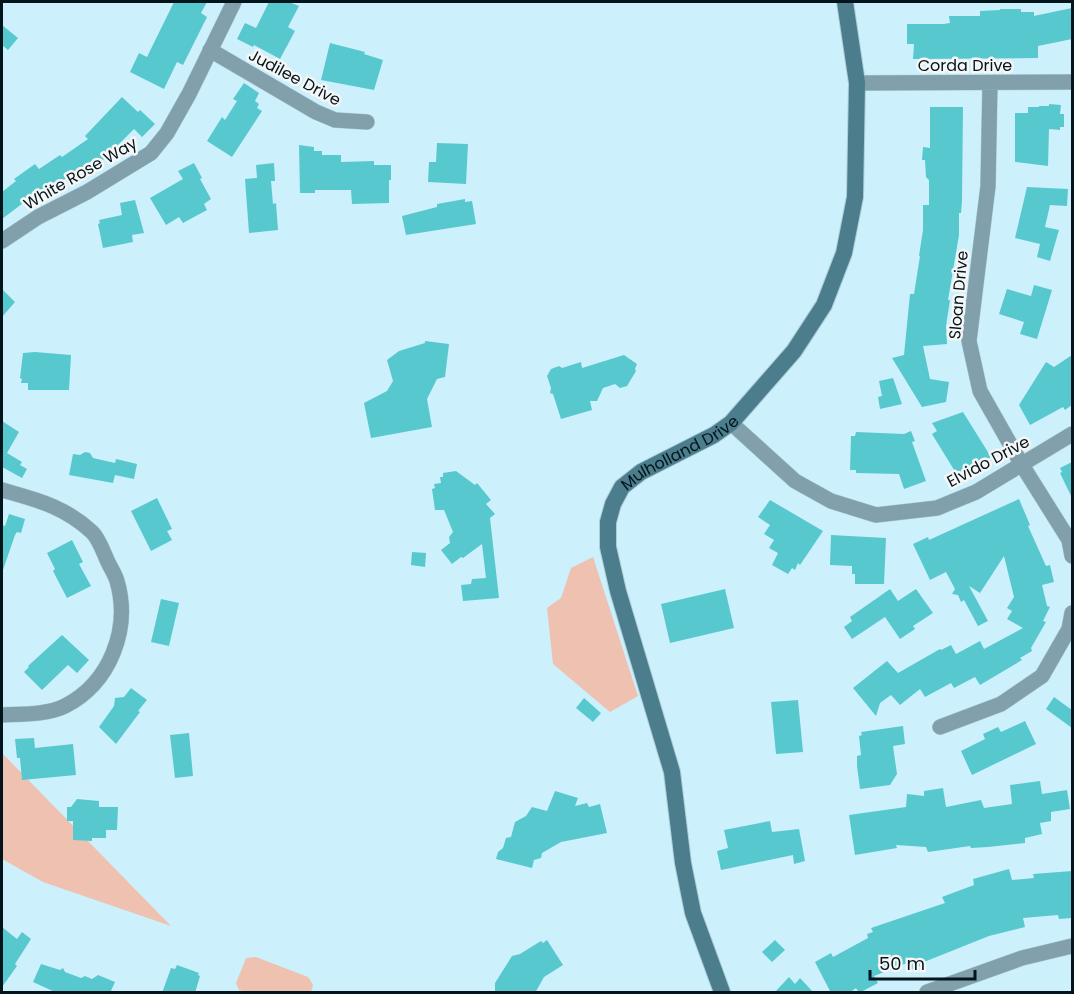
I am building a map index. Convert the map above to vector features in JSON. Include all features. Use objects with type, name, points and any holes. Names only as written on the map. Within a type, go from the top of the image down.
[{"type":"main road","name":"Mulholland Drive","points":[[722,993],[693,913],[683,863],[672,772],[618,591],[608,547],[608,522],[613,504],[622,487],[641,472],[714,435],[731,423],[794,351],[824,305],[844,253],[855,197],[857,83],[845,2]]},
{"type":"street","name":"White Rose Way","points":[[2,241],[38,217],[87,192],[151,153],[167,133],[189,94],[234,2]]},
{"type":"street","name":"Judilee Drive","points":[[210,50],[316,112],[335,120],[367,122]]},
{"type":"street","name":"Corda Drive","points":[[857,83],[1072,82]]},
{"type":"street","name":"Sloan Drive","points":[[990,83],[988,186],[969,340],[980,392],[1069,540],[1072,556]]},
{"type":"street","name":"Elvido Drive","points":[[731,423],[795,481],[831,501],[876,515],[937,508],[976,492],[1072,434]]},
{"type":"street","points":[[2,490],[58,507],[75,517],[94,534],[117,579],[122,605],[121,631],[105,670],[86,692],[65,706],[56,709],[2,715]]},
{"type":"street","points":[[940,727],[1001,704],[1042,676],[1069,629],[1072,613]]},
{"type":"street","points":[[927,993],[947,989],[1022,957],[1072,946]]},
{"type":"shaded area","points":[[593,557],[638,696],[610,712],[553,664],[547,608],[561,598],[571,568]]},
{"type":"shaded area","points":[[2,753],[171,926],[43,882],[2,859]]},
{"type":"shaded area","points":[[256,957],[308,977],[313,985],[311,992],[246,992],[239,990],[236,983],[246,958]]},
{"type":"building","points":[[174,2],[207,2],[201,13],[207,17],[183,65],[177,62],[164,89],[130,72],[139,53],[147,57]]},
{"type":"building","points":[[269,2],[289,2],[299,6],[288,27],[295,31],[280,59],[237,39],[245,23],[256,28]]},
{"type":"building","points":[[1072,8],[1072,39],[1038,46],[1038,58],[913,59],[914,44],[907,44],[907,24],[944,24],[950,23],[949,16],[980,16],[980,11],[1000,9],[1021,9],[1021,12],[1034,12],[1034,16]]},
{"type":"building","points":[[2,25],[18,38],[8,50],[2,45]]},
{"type":"building","points":[[330,43],[365,52],[364,54],[383,60],[374,90],[321,80]]},
{"type":"building","points":[[244,83],[259,93],[255,101],[259,104],[257,108],[262,111],[232,157],[207,141],[222,117],[225,120],[237,101],[233,99]]},
{"type":"building","points":[[122,97],[155,124],[142,137],[134,129],[103,160],[96,158],[30,203],[27,200],[2,219],[2,192],[16,181],[14,179],[35,164],[39,169],[60,155],[62,157],[88,139],[85,136]]},
{"type":"building","points":[[1049,104],[1061,105],[1060,114],[1064,114],[1064,127],[1060,127],[1060,130],[1049,129],[1048,166],[1015,162],[1015,113],[1028,113],[1028,107],[1049,106]]},
{"type":"building","points":[[930,107],[963,107],[962,200],[961,213],[959,213],[959,235],[948,300],[950,300],[946,326],[947,344],[923,346],[930,379],[949,382],[946,402],[922,407],[892,358],[904,355],[910,294],[914,294],[920,256],[923,205],[929,205],[929,180],[926,177],[925,160],[922,160],[923,147],[930,148]]},
{"type":"building","points":[[437,143],[468,144],[466,184],[428,182],[429,162],[436,162]]},
{"type":"building","points":[[299,145],[314,147],[314,151],[322,151],[322,155],[341,155],[341,162],[374,161],[374,165],[391,165],[389,203],[352,204],[351,190],[315,190],[315,193],[300,193]]},
{"type":"building","points":[[194,163],[211,199],[204,204],[207,210],[183,223],[179,217],[166,225],[150,198],[183,179],[178,171]]},
{"type":"building","points":[[274,163],[275,181],[271,181],[273,204],[276,203],[278,230],[249,233],[245,179],[257,178],[256,165]]},
{"type":"building","points":[[1027,187],[1068,189],[1067,206],[1050,205],[1045,227],[1059,230],[1050,261],[1037,257],[1040,244],[1015,238]]},
{"type":"building","points":[[465,199],[465,202],[472,201],[476,224],[406,235],[402,216],[437,207],[437,204]]},
{"type":"building","points":[[135,200],[144,233],[132,235],[133,242],[103,248],[99,220],[122,215],[120,203]]},
{"type":"building","points":[[1034,285],[1052,290],[1037,339],[1020,334],[1024,322],[999,314],[1007,289],[1031,296]]},
{"type":"building","points":[[2,289],[15,302],[2,317]]},
{"type":"building","points":[[425,341],[449,344],[445,377],[437,379],[427,399],[432,427],[371,438],[364,403],[387,391],[393,381],[387,360],[399,351],[425,343]]},
{"type":"building","points":[[23,353],[71,355],[69,390],[28,390],[28,383],[21,383]]},
{"type":"building","points":[[624,355],[637,364],[636,371],[627,386],[620,388],[615,384],[603,388],[597,401],[590,401],[592,410],[561,419],[553,394],[550,393],[551,388],[547,376],[551,369],[581,362],[582,368]]},
{"type":"building","points":[[1072,355],[1072,405],[1065,410],[1063,407],[1030,425],[1019,405],[1046,362],[1054,367]]},
{"type":"building","points":[[893,378],[902,404],[880,409],[878,397],[882,396],[879,381]]},
{"type":"building","points":[[963,412],[991,457],[959,478],[932,434],[937,431],[932,423]]},
{"type":"building","points":[[2,421],[19,432],[7,453],[22,462],[20,465],[27,469],[22,478],[2,467]]},
{"type":"building","points":[[911,431],[915,441],[912,442],[926,481],[904,489],[899,474],[856,473],[856,470],[850,470],[851,436],[855,436],[856,432],[904,434]]},
{"type":"building","points":[[85,452],[90,453],[93,458],[115,463],[116,459],[137,464],[134,479],[115,475],[113,483],[69,475],[73,454],[80,455]]},
{"type":"building","points":[[1072,462],[1072,498],[1060,473],[1062,472],[1060,468]]},
{"type":"building","points":[[456,471],[475,485],[477,483],[491,500],[486,504],[495,514],[490,518],[499,598],[463,601],[461,585],[471,584],[472,579],[486,578],[482,544],[452,564],[441,550],[450,543],[449,537],[453,532],[444,510],[435,510],[432,489],[435,488],[434,484],[441,483],[440,477],[443,477],[443,473]]},
{"type":"building","points":[[157,498],[172,529],[167,531],[172,540],[151,551],[131,511]]},
{"type":"building","points":[[1019,499],[1046,566],[1050,565],[1054,582],[1042,585],[1047,606],[1050,607],[1043,621],[1046,622],[1031,648],[1032,651],[1020,658],[1022,660],[980,685],[975,677],[954,688],[951,683],[925,697],[920,689],[900,705],[891,695],[880,703],[876,716],[853,688],[887,661],[898,673],[951,645],[956,654],[980,641],[984,649],[1023,628],[1007,619],[1012,611],[1007,608],[1014,597],[1004,556],[980,593],[969,586],[988,621],[978,626],[964,600],[961,602],[958,595],[952,594],[955,589],[946,572],[930,580],[913,544],[928,537],[929,540]]},
{"type":"building","points":[[770,500],[823,531],[800,565],[798,563],[795,570],[792,568],[788,574],[772,565],[778,553],[769,548],[774,540],[764,534],[770,525],[758,517]]},
{"type":"building","points":[[9,514],[25,519],[21,533],[17,532],[15,535],[2,570],[2,525],[5,526]]},
{"type":"building","points":[[831,535],[886,538],[884,584],[855,584],[852,566],[830,565]]},
{"type":"building","points":[[72,540],[83,562],[79,564],[91,586],[67,598],[53,571],[55,569],[47,553]]},
{"type":"building","points":[[412,552],[426,553],[425,567],[411,565]]},
{"type":"building","points":[[725,589],[734,628],[670,643],[661,604]]},
{"type":"building","points":[[890,589],[898,601],[916,589],[933,613],[913,626],[915,629],[900,639],[885,617],[852,639],[844,627],[852,621],[850,617]]},
{"type":"building","points":[[161,599],[179,603],[169,646],[151,642]]},
{"type":"building","points":[[62,635],[89,660],[77,673],[68,665],[42,690],[24,672]]},
{"type":"building","points":[[131,688],[147,700],[116,744],[99,727],[114,706],[115,698],[124,697]]},
{"type":"building","points":[[1054,697],[1072,710],[1072,728],[1046,709]]},
{"type":"building","points":[[584,698],[601,713],[593,722],[576,708]]},
{"type":"building","points":[[798,700],[803,752],[776,754],[771,702]]},
{"type":"building","points":[[1025,721],[1036,744],[972,775],[961,751],[985,739],[983,734],[998,727],[1001,732]]},
{"type":"building","points":[[903,726],[905,744],[893,746],[897,774],[890,785],[860,789],[857,756],[861,755],[859,736],[862,735],[861,732]]},
{"type":"building","points":[[189,733],[193,776],[175,778],[170,735]]},
{"type":"building","points":[[34,738],[35,748],[73,744],[76,775],[22,780],[15,739]]},
{"type":"building","points":[[1040,781],[1042,794],[1067,790],[1070,809],[1051,812],[1051,821],[1040,823],[1042,834],[1025,838],[1025,843],[971,848],[970,846],[928,852],[926,847],[896,845],[897,848],[855,855],[849,815],[906,807],[907,794],[924,796],[924,791],[943,788],[946,807],[981,800],[984,808],[1012,804],[1010,785]]},
{"type":"building","points":[[555,791],[578,798],[575,806],[587,803],[589,807],[600,804],[607,833],[561,842],[542,853],[541,858],[534,860],[532,868],[496,859],[506,838],[511,837],[515,822],[526,816],[532,807],[547,811]]},
{"type":"building","points":[[77,799],[99,801],[99,807],[118,807],[117,830],[106,830],[106,838],[92,838],[92,841],[73,840],[73,821],[67,821],[67,807],[71,807]]},
{"type":"building","points":[[770,821],[772,832],[799,829],[805,861],[794,864],[793,855],[721,870],[717,851],[728,848],[724,830]]},
{"type":"building","points":[[1009,869],[1012,880],[1034,878],[1033,874],[1072,871],[1072,918],[1059,919],[1058,915],[1023,918],[1025,927],[989,936],[924,962],[925,964],[910,970],[907,963],[874,976],[878,983],[859,993],[856,988],[849,993],[831,993],[815,962],[831,953],[833,957],[868,938],[867,934],[873,932],[871,928],[945,903],[942,897],[974,885],[973,879]]},
{"type":"building","points":[[2,927],[17,939],[22,932],[31,939],[15,964],[17,966],[2,987]]},
{"type":"building","points":[[547,940],[563,965],[544,977],[535,993],[495,993],[495,983],[512,956]]},
{"type":"building","points":[[775,940],[785,950],[772,962],[762,952]]},
{"type":"building","points":[[41,964],[60,970],[63,968],[65,972],[81,978],[85,976],[92,979],[98,975],[115,982],[110,993],[57,993],[33,982]]},
{"type":"building","points":[[177,965],[199,973],[195,993],[162,993],[171,968],[175,969]]},
{"type":"building","points":[[789,977],[795,984],[800,978],[814,993],[774,993]]}]
